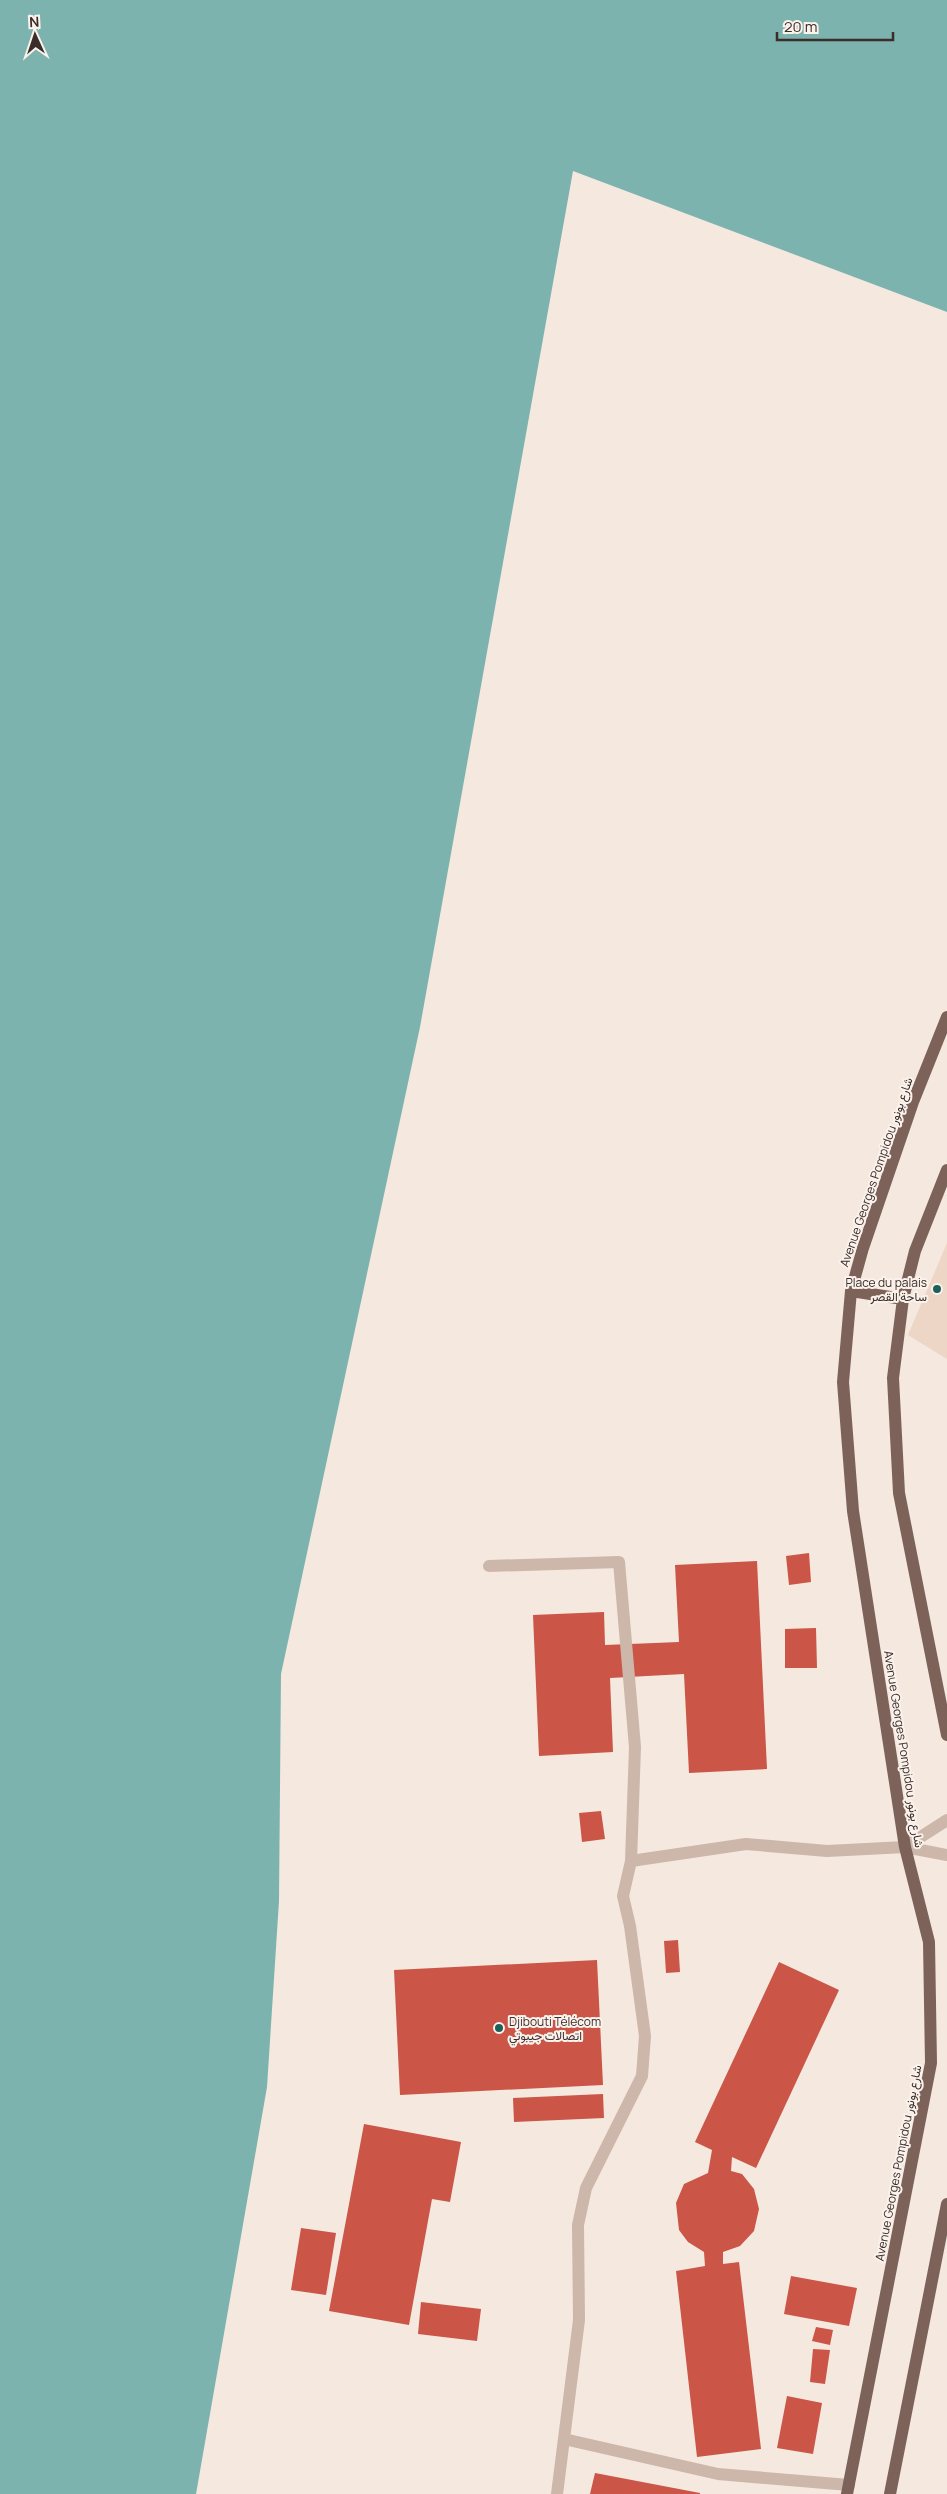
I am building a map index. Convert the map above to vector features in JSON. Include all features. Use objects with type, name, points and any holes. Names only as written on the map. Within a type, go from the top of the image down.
[{"type":"main road","name":"Avenue Georges Pompidou شارع بونور","points":[[848,2489],[931,2063],[929,1942],[905,1847],[853,1511],[843,1382],[851,1291],[863,1248],[913,1102],[947,1017]]},
{"type":"main road","points":[[947,1170],[915,1251],[903,1299],[893,1378],[899,1492],[947,1735]]},
{"type":"main road","points":[[851,1291],[903,1299]]},
{"type":"main road","points":[[937,1688],[947,1698]]},
{"type":"main road","points":[[890,2494],[947,2204]]},
{"type":"street","points":[[489,1566],[619,1562],[635,1746],[630,1861],[623,1896],[630,1926],[645,2036],[642,2076],[586,2188],[578,2225],[579,2320],[557,2494]]},
{"type":"street","points":[[905,1847],[947,1820]]},
{"type":"street","points":[[630,1861],[746,1844],[827,1851],[905,1847],[947,1855]]},
{"type":"street","points":[[564,2439],[718,2474],[848,2489]]},
{"type":"shaded area","name":"Place du palais ساحة القصر","points":[[947,1243],[947,1359],[908,1335]]},
{"type":"water","points":[[0,0],[947,0],[947,312],[573,171],[420,1027],[281,1674],[279,1901],[267,2087],[196,2494],[0,2494]]},
{"type":"building","points":[[809,1553],[811,1582],[789,1585],[786,1556]]},
{"type":"building","points":[[757,1561],[767,1769],[689,1773],[684,1674],[610,1678],[613,1752],[539,1756],[533,1615],[604,1612],[605,1645],[679,1642],[675,1565]]},
{"type":"building","points":[[816,1628],[817,1668],[785,1668],[785,1629]]},
{"type":"building","points":[[601,1811],[605,1839],[582,1842],[579,1813]]},
{"type":"building","points":[[678,1940],[680,1972],[666,1973],[664,1941]]},
{"type":"building","name":"Djibouti Télécom اتصالات جيبوتي","points":[[597,1960],[603,2085],[400,2095],[394,1970]]},
{"type":"building","points":[[779,1962],[839,1990],[756,2168],[732,2157],[731,2171],[742,2174],[754,2189],[759,2209],[754,2231],[740,2246],[723,2252],[723,2264],[739,2262],[761,2449],[697,2457],[676,2271],[705,2266],[704,2252],[688,2242],[679,2230],[676,2203],[684,2184],[708,2173],[712,2150],[695,2142]]},
{"type":"building","points":[[603,2094],[604,2118],[514,2122],[513,2098]]},
{"type":"building","points":[[364,2124],[461,2142],[450,2202],[432,2199],[409,2325],[329,2311]]},
{"type":"building","points":[[301,2228],[336,2233],[326,2295],[291,2290]]},
{"type":"building","points":[[791,2276],[857,2288],[849,2326],[784,2314]]},
{"type":"building","points":[[421,2302],[481,2309],[477,2341],[418,2334]]},
{"type":"building","points":[[816,2327],[833,2330],[830,2345],[812,2341]]},
{"type":"building","points":[[813,2349],[830,2350],[825,2384],[810,2382]]},
{"type":"building","points":[[787,2396],[822,2403],[813,2454],[777,2448]]},
{"type":"building","points":[[595,2473],[700,2493],[700,2494],[590,2494]]},
{"type":"place","name":"Place du palais ساحة القصر","points":[[937,1289]]},
{"type":"place","name":"Djibouti Télécom اتصالات جيبوتي","points":[[499,2028]]}]
